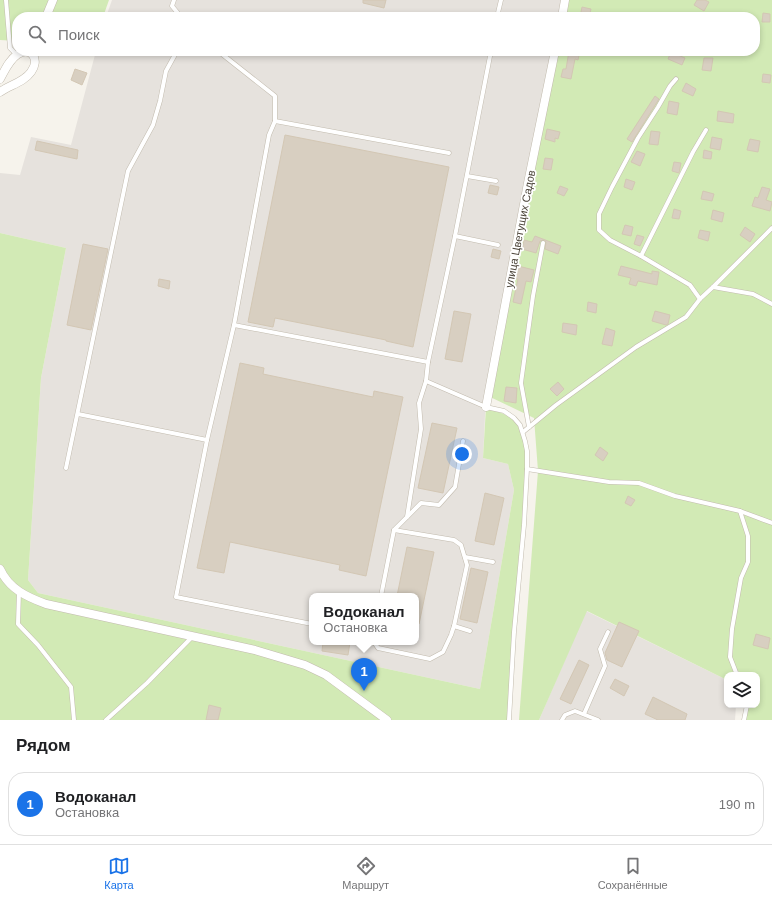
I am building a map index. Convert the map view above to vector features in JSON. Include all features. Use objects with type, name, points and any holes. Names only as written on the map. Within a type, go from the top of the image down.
[{"type":"street","points":[[48,12],[53,0]]},
{"type":"street","points":[[563,12],[565,0]]},
{"type":"street","points":[[0,79],[9,63],[16,56]]},
{"type":"street","points":[[0,92],[20,81],[32,71],[35,61],[33,56]]},
{"type":"street","name":"улица Цветущих Садов","points":[[486,407],[528,183],[554,56]]},
{"type":"street","points":[[0,569],[9,584],[19,592],[46,604],[255,650],[304,665],[326,675],[388,720]]},
{"type":"lane","points":[[6,0],[10,48],[12,50]]},
{"type":"lane","points":[[174,0],[172,6],[177,12]]},
{"type":"lane","points":[[499,12],[501,0]]},
{"type":"lane","points":[[66,468],[128,171],[153,124],[160,101],[166,71],[174,56]]},
{"type":"lane","points":[[224,56],[275,96],[275,121],[269,135],[234,325],[207,440],[176,597],[309,623]]},
{"type":"lane","points":[[407,516],[421,429],[419,403],[426,381],[428,362],[455,236],[490,56]]},
{"type":"lane","points":[[676,79],[670,86],[638,138],[599,214],[599,230],[610,240],[641,256],[690,285],[700,299]]},
{"type":"lane","points":[[275,121],[449,153]]},
{"type":"lane","points":[[641,256],[693,152],[706,130]]},
{"type":"lane","points":[[467,176],[496,181]]},
{"type":"lane","points":[[523,432],[556,405],[636,347],[686,317],[700,299],[772,228]]},
{"type":"lane","points":[[455,236],[498,245]]},
{"type":"lane","points":[[529,427],[521,383],[533,296],[543,243]]},
{"type":"lane","points":[[713,287],[753,294],[772,304]]},
{"type":"lane","points":[[234,325],[428,362]]},
{"type":"lane","points":[[426,381],[486,407],[504,412],[514,418],[520,425],[523,432],[527,451],[527,470],[524,525],[514,632],[509,720]]},
{"type":"lane","points":[[78,414],[207,440]]},
{"type":"lane","points":[[382,593],[394,530],[421,503],[439,505],[455,487],[463,441]]},
{"type":"lane","points":[[527,470],[609,482],[639,483],[675,496],[740,511],[772,523]]},
{"type":"lane","points":[[736,672],[730,657],[732,629],[741,578],[748,562],[748,536],[740,511]]},
{"type":"lane","points":[[376,645],[378,648],[430,659],[442,652],[454,626],[467,565],[466,557],[461,545],[454,540],[394,530]]},
{"type":"lane","points":[[466,557],[493,562]]},
{"type":"lane","points":[[19,592],[18,624],[38,645],[71,687],[74,720]]},
{"type":"lane","points":[[454,626],[470,631]]},
{"type":"lane","points":[[584,714],[605,666],[600,650],[608,632]]},
{"type":"lane","points":[[106,720],[147,683],[193,636]]},
{"type":"lane","points":[[744,720],[746,708]]},
{"type":"lane","points":[[562,720],[565,715],[575,711],[598,720]]},
{"type":"shaded area","points":[[112,0],[565,0],[562,12],[108,12]]},
{"type":"shaded area","points":[[95,56],[553,56],[486,395],[483,458],[508,464],[514,490],[480,689],[38,593],[28,580],[41,378],[66,248],[0,233],[0,173],[20,175],[31,137],[71,145]]},
{"type":"shaded area","points":[[586,611],[724,679],[724,708],[736,708],[735,720],[539,720]]},
{"type":"green space","points":[[0,0],[109,0],[105,12],[12,12],[12,41],[0,40]]},
{"type":"green space","points":[[565,0],[772,0],[772,720],[746,720],[744,708],[760,708],[760,672],[724,672],[724,679],[587,611],[539,720],[519,720],[538,471],[534,418],[486,395],[553,56],[760,56],[760,12],[562,12]]},
{"type":"green space","points":[[0,233],[66,248],[41,378],[28,580],[38,593],[480,689],[514,490],[508,464],[483,458],[486,407],[514,418],[523,432],[527,451],[509,720],[0,720]]},
{"type":"building","points":[[363,0],[386,0],[384,8],[363,3]]},
{"type":"building","points":[[697,0],[705,0],[709,2],[704,11],[694,5]]},
{"type":"building","points":[[582,7],[591,9],[590,12],[581,12]]},
{"type":"building","points":[[763,13],[770,14],[770,22],[762,22]]},
{"type":"building","points":[[568,56],[579,56],[578,60],[575,59],[571,79],[561,77],[563,69],[566,69]]},
{"type":"building","points":[[669,56],[680,56],[685,58],[682,65],[668,59]]},
{"type":"building","points":[[704,58],[713,58],[711,71],[702,70]]},
{"type":"building","points":[[75,69],[87,73],[82,85],[71,80]]},
{"type":"building","points":[[763,74],[771,75],[770,83],[762,82]]},
{"type":"building","points":[[686,83],[696,89],[693,96],[682,91]]},
{"type":"building","points":[[655,96],[659,99],[632,142],[627,139]]},
{"type":"building","points":[[669,101],[679,103],[677,115],[667,113]]},
{"type":"building","points":[[718,111],[734,114],[733,123],[717,121]]},
{"type":"building","points":[[547,129],[560,132],[558,139],[555,138],[555,142],[545,139]]},
{"type":"building","points":[[651,131],[660,132],[658,145],[649,144]]},
{"type":"building","points":[[285,135],[449,167],[413,347],[386,340],[275,318],[273,327],[248,322]]},
{"type":"building","points":[[712,137],[722,139],[720,150],[710,148]]},
{"type":"building","points":[[750,139],[760,141],[758,152],[747,150]]},
{"type":"building","points":[[37,141],[78,150],[77,159],[35,150]]},
{"type":"building","points":[[704,150],[712,152],[711,159],[703,158]]},
{"type":"building","points":[[637,151],[645,154],[640,166],[631,162]]},
{"type":"building","points":[[545,158],[553,159],[551,170],[543,169]]},
{"type":"building","points":[[674,162],[681,163],[679,173],[672,171]]},
{"type":"building","points":[[626,179],[635,182],[632,190],[624,187]]},
{"type":"building","points":[[490,185],[499,187],[497,195],[488,193]]},
{"type":"building","points":[[560,186],[568,189],[564,196],[557,193]]},
{"type":"building","points":[[762,187],[770,189],[766,200],[772,202],[770,211],[752,206],[755,197],[758,198]]},
{"type":"building","points":[[703,191],[714,194],[712,201],[701,199]]},
{"type":"building","points":[[674,209],[681,211],[679,219],[672,218]]},
{"type":"building","points":[[713,210],[724,213],[722,222],[711,219]]},
{"type":"building","points":[[625,225],[633,227],[631,236],[622,234]]},
{"type":"building","points":[[745,227],[755,234],[750,242],[740,235]]},
{"type":"building","points":[[700,230],[710,232],[708,241],[698,238]]},
{"type":"building","points":[[637,235],[644,237],[640,246],[634,244]]},
{"type":"building","points":[[535,236],[561,246],[558,254],[545,249],[546,242],[543,240],[540,241],[536,253],[522,249],[524,240],[532,242]]},
{"type":"building","points":[[83,244],[108,249],[91,330],[67,325]]},
{"type":"building","points":[[493,249],[501,251],[499,259],[491,257]]},
{"type":"building","points":[[518,266],[534,270],[531,282],[526,281],[521,304],[513,302],[518,279],[516,279]]},
{"type":"building","points":[[621,266],[652,274],[652,271],[659,272],[657,285],[638,281],[636,286],[629,284],[631,278],[618,275]]},
{"type":"building","points":[[159,279],[170,281],[169,289],[158,286]]},
{"type":"building","points":[[588,302],[597,304],[596,313],[587,311]]},
{"type":"building","points":[[454,311],[471,314],[462,362],[445,359]]},
{"type":"building","points":[[655,311],[670,315],[668,324],[666,325],[652,321]]},
{"type":"building","points":[[563,323],[577,325],[576,335],[562,332]]},
{"type":"building","points":[[606,328],[615,331],[612,346],[602,344]]},
{"type":"building","points":[[240,363],[264,368],[263,374],[373,397],[374,391],[403,397],[366,576],[339,570],[340,565],[230,542],[224,573],[197,568]]},
{"type":"building","points":[[558,382],[564,389],[557,396],[550,389]]},
{"type":"building","points":[[506,387],[517,388],[516,403],[504,401]]},
{"type":"building","points":[[432,423],[457,428],[443,493],[418,488]]},
{"type":"building","points":[[600,447],[608,453],[603,461],[595,455]]},
{"type":"building","points":[[485,493],[504,498],[494,545],[475,541]]},
{"type":"building","points":[[628,496],[635,500],[631,506],[625,503]]},
{"type":"building","points":[[407,547],[434,552],[419,624],[419,593],[398,593]]},
{"type":"building","points":[[471,568],[488,572],[477,623],[460,619]]},
{"type":"building","points":[[619,622],[639,631],[622,667],[607,660],[605,653]]},
{"type":"building","points":[[756,634],[770,638],[768,649],[753,645]]},
{"type":"building","points":[[323,645],[350,645],[348,655],[322,651]]},
{"type":"building","points":[[579,660],[589,665],[571,704],[560,699]]},
{"type":"building","points":[[615,679],[629,686],[624,696],[610,688]]},
{"type":"building","points":[[653,697],[687,714],[685,720],[658,720],[645,714]]},
{"type":"building","points":[[209,705],[221,708],[218,720],[206,720]]},
{"type":"place","name":"Водоканал","points":[[364,691]]}]
